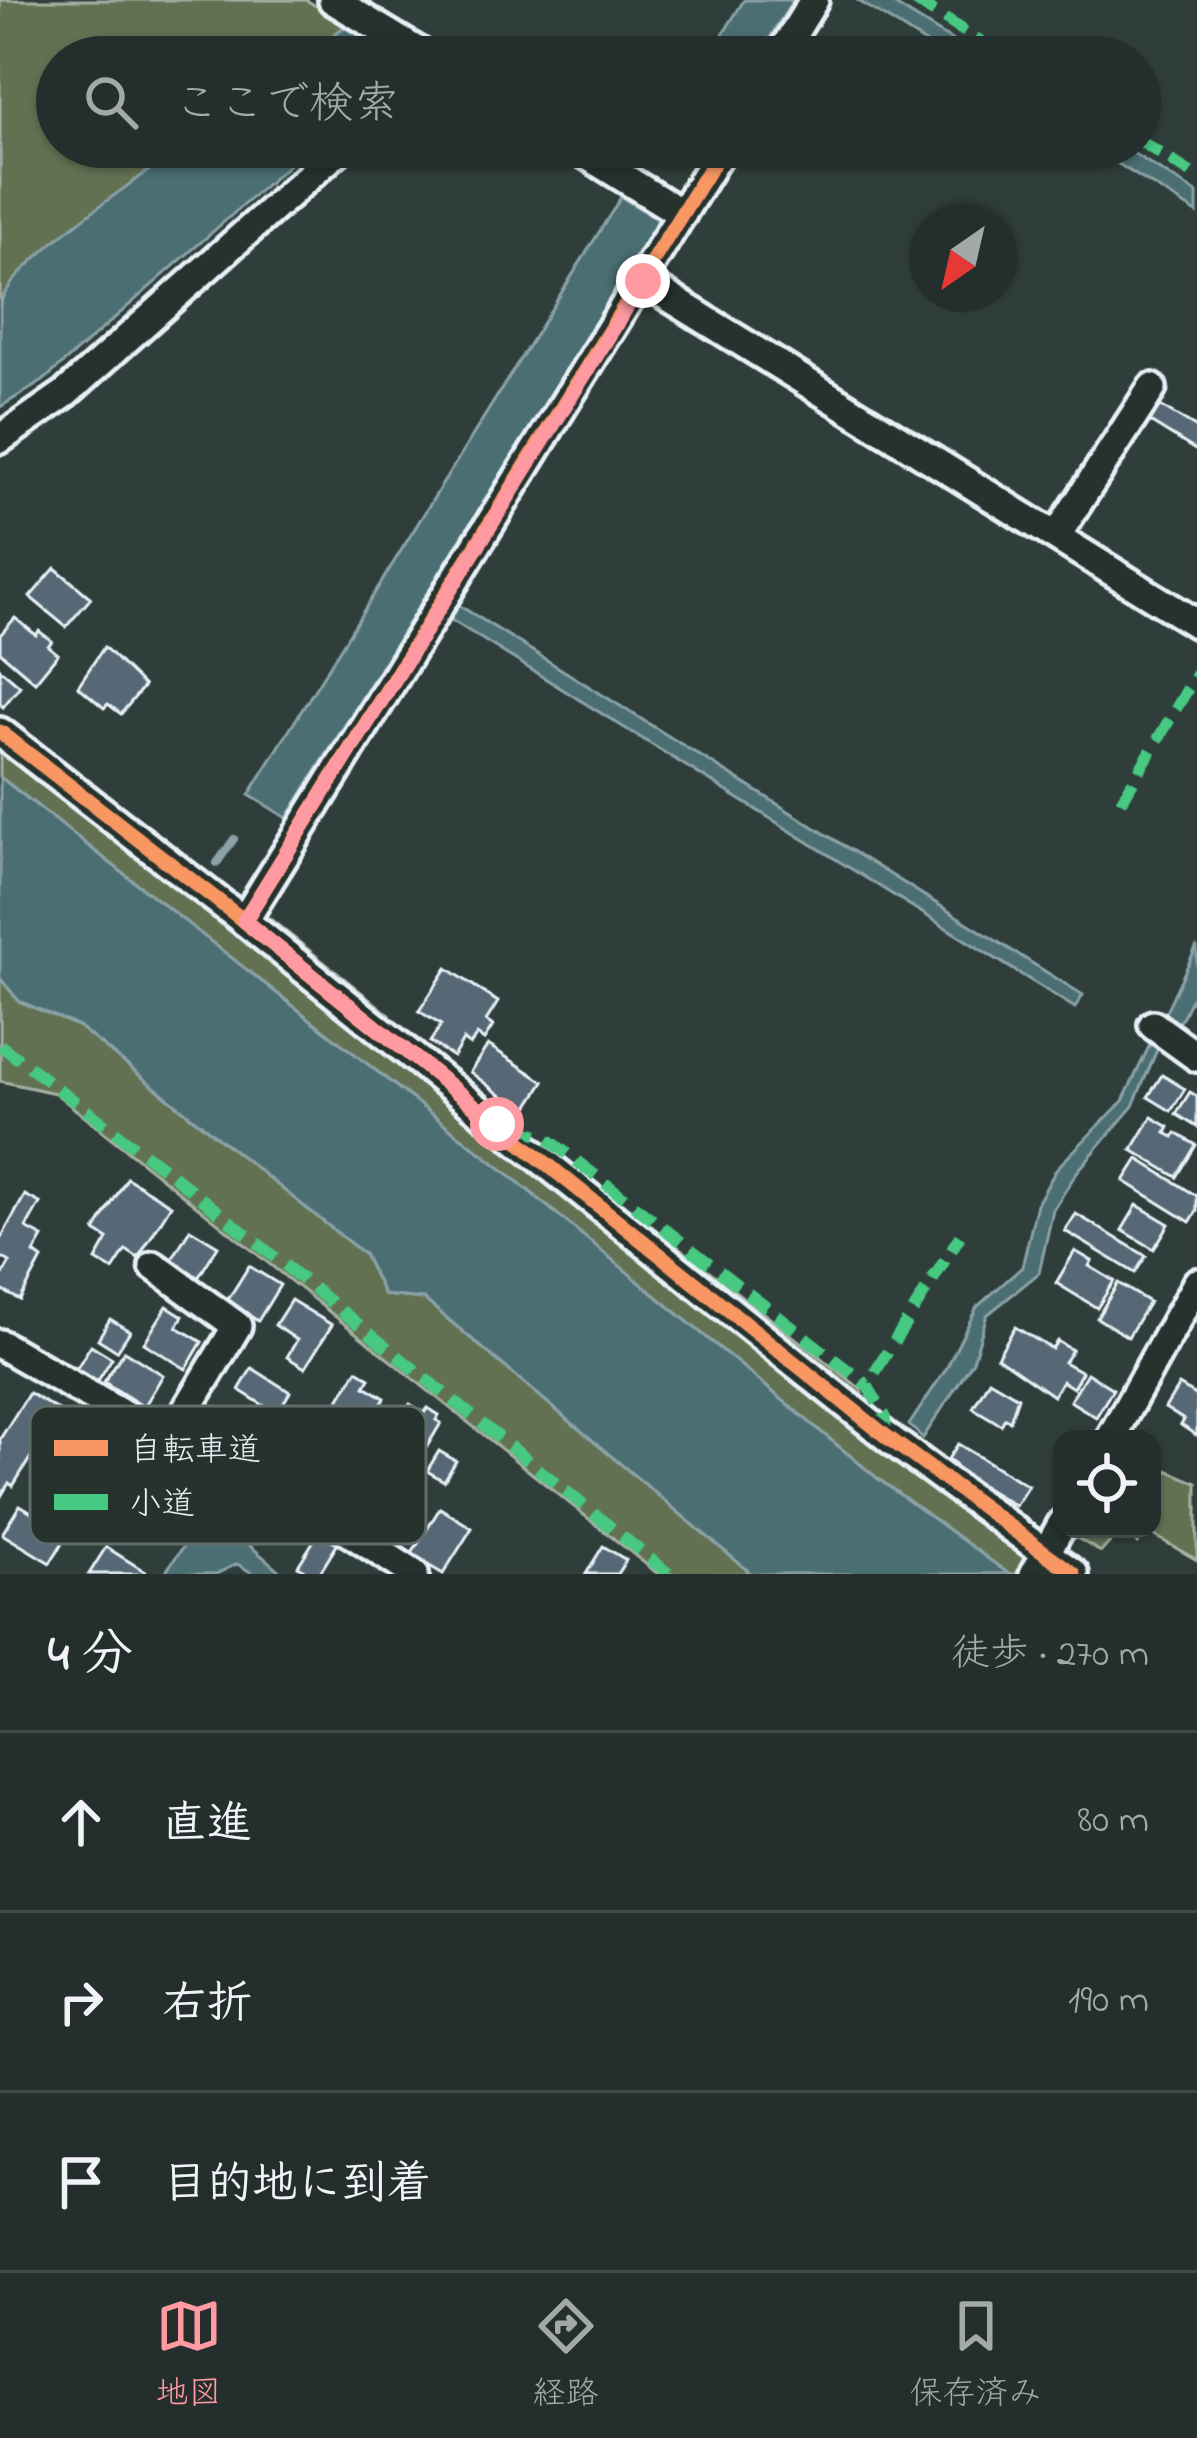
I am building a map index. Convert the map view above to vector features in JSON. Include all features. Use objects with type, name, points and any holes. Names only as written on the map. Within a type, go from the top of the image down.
[{"type":"street","points":[[333,0],[392,36]]},
{"type":"street","points":[[792,36],[814,0]]},
{"type":"street","points":[[0,440],[66,393],[318,168]]},
{"type":"street","points":[[608,168],[682,214]]},
{"type":"street","points":[[244,921],[710,168]]},
{"type":"street","points":[[643,281],[1197,624]]},
{"type":"street","points":[[1057,535],[1152,388]]},
{"type":"street","points":[[0,732],[244,921],[1039,1565],[1074,1574]]},
{"type":"street","points":[[1162,1033],[1197,1058]]},
{"type":"street","points":[[154,1266],[237,1326],[180,1406]]},
{"type":"street","points":[[1115,1430],[1197,1283]]},
{"type":"street","points":[[0,1344],[107,1406]]},
{"type":"street","points":[[1039,1565],[1054,1538]]},
{"type":"street","points":[[368,1544],[415,1574]]},
{"type":"green space","points":[[0,0],[306,0],[347,25],[332,36],[36,36],[36,168],[153,168],[62,237],[0,302]]},
{"type":"green space","points":[[0,746],[239,930],[269,918],[390,1015],[377,1038],[498,1136],[542,1141],[861,1389],[873,1439],[1049,1574],[1009,1574],[877,1478],[507,1173],[0,777]]},
{"type":"green space","points":[[0,978],[19,1001],[78,1026],[364,1254],[384,1295],[424,1299],[752,1574],[658,1574],[55,1093],[0,1081]]},
{"type":"green space","points":[[1161,1470],[1197,1483],[1197,1560],[1158,1538]]},
{"type":"green space","points":[[1077,1538],[1114,1538],[1101,1552]]},
{"type":"water","points":[[744,0],[793,0],[771,36],[722,36]]},
{"type":"water","points":[[857,0],[887,0],[945,36],[914,36]]},
{"type":"water","points":[[347,25],[367,36],[332,36]]},
{"type":"water","points":[[153,168],[285,168],[43,381],[0,407],[0,305],[27,266],[80,220]]},
{"type":"water","points":[[1125,168],[1157,168],[1197,193],[1197,213]]},
{"type":"water","points":[[621,197],[659,220],[287,818],[249,795]]},
{"type":"water","points":[[457,604],[1083,995],[1075,1008],[448,618]]},
{"type":"water","points":[[0,777],[507,1173],[877,1478],[1009,1574],[752,1574],[424,1299],[384,1295],[364,1254],[78,1026],[19,1001],[0,978]]},
{"type":"water","points":[[1197,946],[1197,987],[1182,1018],[1160,1043],[1133,1106],[1077,1172],[1053,1210],[1039,1273],[987,1315],[973,1361],[923,1438],[909,1425],[946,1369],[977,1307],[1022,1267],[1037,1204],[1057,1168],[1123,1101]]},
{"type":"water","points":[[185,1544],[248,1544],[283,1574],[254,1574],[237,1564],[216,1574],[164,1574]]},
{"type":"building","points":[[1160,406],[1197,428],[1197,451],[1150,422]]},
{"type":"building","points":[[55,568],[91,598],[66,627],[30,597]]},
{"type":"building","points":[[15,618],[52,641],[48,646],[58,654],[35,682],[0,652],[0,635]]},
{"type":"building","points":[[104,647],[144,686],[121,714],[108,704],[104,708],[78,686]]},
{"type":"building","points":[[0,669],[20,686],[3,707],[0,704]]},
{"type":"building","points":[[447,968],[498,1002],[486,1021],[493,1026],[484,1040],[477,1035],[470,1045],[463,1040],[453,1057],[430,1042],[441,1025],[419,1011]]},
{"type":"building","points":[[488,1045],[544,1082],[524,1113],[470,1072]]},
{"type":"building","points":[[1162,1075],[1185,1089],[1171,1111],[1148,1097]]},
{"type":"building","points":[[1190,1092],[1197,1096],[1197,1127],[1176,1114]]},
{"type":"building","points":[[1152,1117],[1169,1127],[1166,1133],[1174,1137],[1176,1133],[1196,1145],[1177,1177],[1132,1150]]},
{"type":"building","points":[[1138,1159],[1197,1196],[1197,1211],[1190,1222],[1124,1181]]},
{"type":"building","points":[[127,1178],[171,1205],[138,1258],[126,1250],[113,1270],[96,1260],[108,1239],[95,1231]]},
{"type":"building","points":[[25,1195],[40,1203],[26,1228],[43,1237],[34,1253],[42,1259],[20,1300],[0,1289],[10,1262],[0,1256],[0,1240]]},
{"type":"building","points":[[1137,1205],[1169,1224],[1154,1249],[1122,1230]]},
{"type":"building","points":[[1076,1214],[1146,1256],[1135,1273],[1065,1231]]},
{"type":"building","points":[[190,1229],[218,1246],[198,1278],[171,1261]]},
{"type":"building","points":[[1075,1251],[1114,1281],[1097,1308],[1056,1283]]},
{"type":"building","points":[[249,1266],[280,1285],[258,1321],[227,1301]]},
{"type":"building","points":[[1118,1283],[1149,1302],[1128,1337],[1097,1318]]},
{"type":"building","points":[[291,1300],[332,1325],[305,1368],[287,1357],[297,1340],[275,1325]]},
{"type":"building","points":[[167,1306],[183,1316],[177,1327],[202,1342],[186,1369],[144,1343]]},
{"type":"building","points":[[110,1319],[130,1331],[117,1351],[98,1339]]},
{"type":"building","points":[[1015,1327],[1052,1349],[1057,1341],[1072,1350],[1064,1362],[1082,1372],[1073,1388],[1062,1381],[1053,1396],[997,1357]]},
{"type":"building","points":[[91,1345],[112,1358],[96,1384],[75,1371]]},
{"type":"building","points":[[124,1351],[163,1375],[145,1406],[104,1382]]},
{"type":"building","points":[[252,1368],[290,1392],[282,1406],[264,1406],[239,1390]]},
{"type":"building","points":[[357,1370],[370,1378],[365,1386],[385,1398],[380,1406],[335,1406]]},
{"type":"building","points":[[1087,1373],[1113,1389],[1096,1417],[1070,1401]]},
{"type":"building","points":[[989,1380],[1018,1397],[1010,1421],[1005,1418],[1001,1425],[973,1408]]},
{"type":"building","points":[[1179,1385],[1197,1396],[1197,1436],[1165,1408]]},
{"type":"building","points":[[29,1393],[51,1406],[30,1406],[30,1458],[0,1498],[0,1439]]},
{"type":"building","points":[[428,1408],[439,1415],[436,1420],[441,1423],[426,1448]]},
{"type":"building","points":[[958,1444],[1028,1486],[1015,1506],[953,1468],[955,1464],[948,1459]]},
{"type":"building","points":[[439,1451],[456,1461],[444,1481],[427,1471]]},
{"type":"building","points":[[20,1505],[30,1511],[30,1544],[62,1544],[50,1563],[2,1534]]},
{"type":"building","points":[[440,1508],[472,1528],[443,1574],[411,1555],[418,1544],[426,1544],[426,1531]]},
{"type":"building","points":[[312,1544],[338,1544],[319,1574],[298,1566]]},
{"type":"building","points":[[603,1546],[626,1560],[617,1574],[586,1574]]},
{"type":"building","points":[[106,1547],[149,1574],[89,1574]]},
{"type":"waterway","points":[[217,863],[234,839]]},
{"type":"marked path","points":[[914,0],[972,36]]},
{"type":"marked path","points":[[1161,154],[1197,177]]},
{"type":"marked path","points":[[1121,802],[1197,673]]},
{"type":"marked path","points":[[0,1045],[171,1174],[669,1574]]},
{"type":"marked path","points":[[514,1129],[544,1136],[867,1385]]},
{"type":"marked path","points":[[887,1437],[884,1414],[867,1385],[960,1236]]},
{"type":"cycle path","points":[[244,921],[710,168]]},
{"type":"cycle path","points":[[0,732],[244,921],[887,1437],[1074,1574]]},
{"type":"route","points":[[497,1124],[244,921],[643,281]]}]
